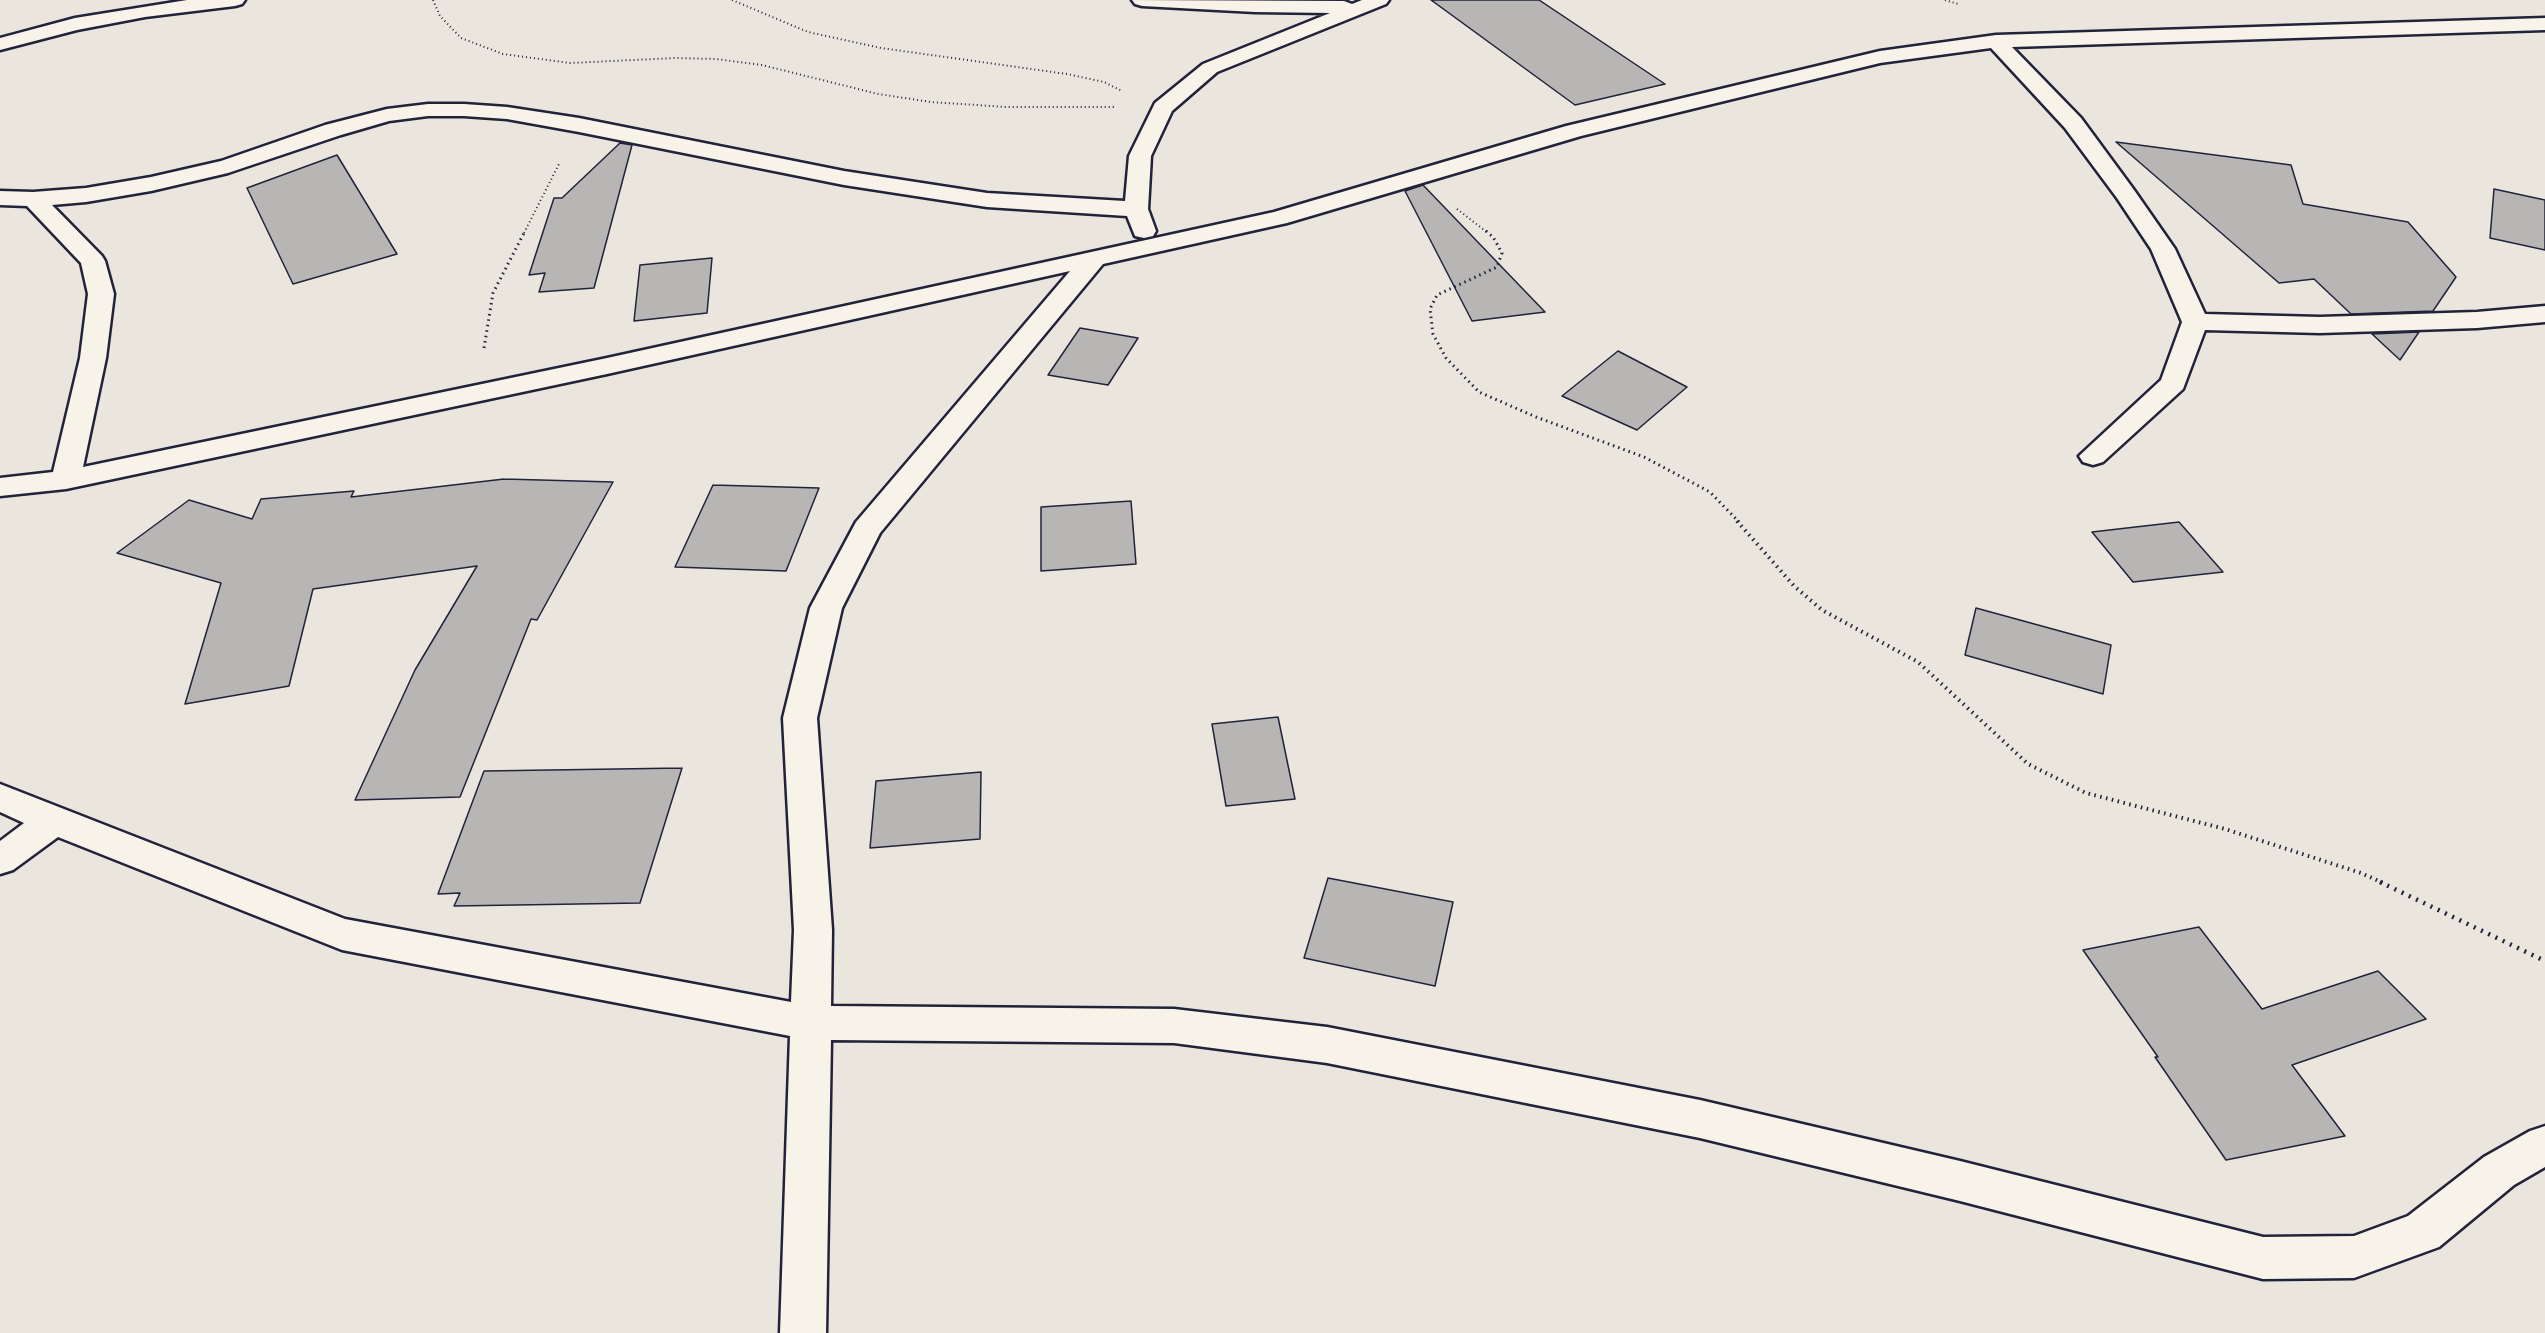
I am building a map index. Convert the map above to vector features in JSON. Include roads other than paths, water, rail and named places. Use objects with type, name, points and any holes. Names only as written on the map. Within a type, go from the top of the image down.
[{"type":"street","points":[[0,44],[75,24],[145,11],[235,0]]},
{"type":"street","points":[[1142,0],[1255,6],[1370,4]]},
{"type":"street","points":[[1151,247],[1136,209],[1140,156],[1163,108],[1210,68],[1370,4]]},
{"type":"street","points":[[0,487],[66,480],[955,291],[1279,218],[1574,131],[1880,57],[1996,41],[2545,24]]},
{"type":"street","points":[[1996,41],[2073,123],[2126,195],[2163,249],[2195,322],[2173,383],[2093,456]]},
{"type":"street","points":[[0,198],[33,200],[86,195],[151,184],[228,166],[333,130],[387,115],[428,110],[464,110],[507,113],[579,125],[844,178],[976,199],[1136,209]]},
{"type":"street","points":[[33,200],[93,261],[101,294],[93,358],[66,480]]},
{"type":"street","points":[[803,1333],[813,930],[800,717],[826,608],[867,529],[1095,258]]},
{"type":"street","points":[[2195,322],[2320,325],[2477,320],[2545,314]]},
{"type":"street","points":[[0,797],[54,821],[342,934],[811,1023],[1174,1026],[1327,1045],[1700,1119],[1960,1181],[2263,1258],[2354,1257],[2423,1232],[2499,1171],[2545,1145]]},
{"type":"street","points":[[0,860],[54,821]]}]
